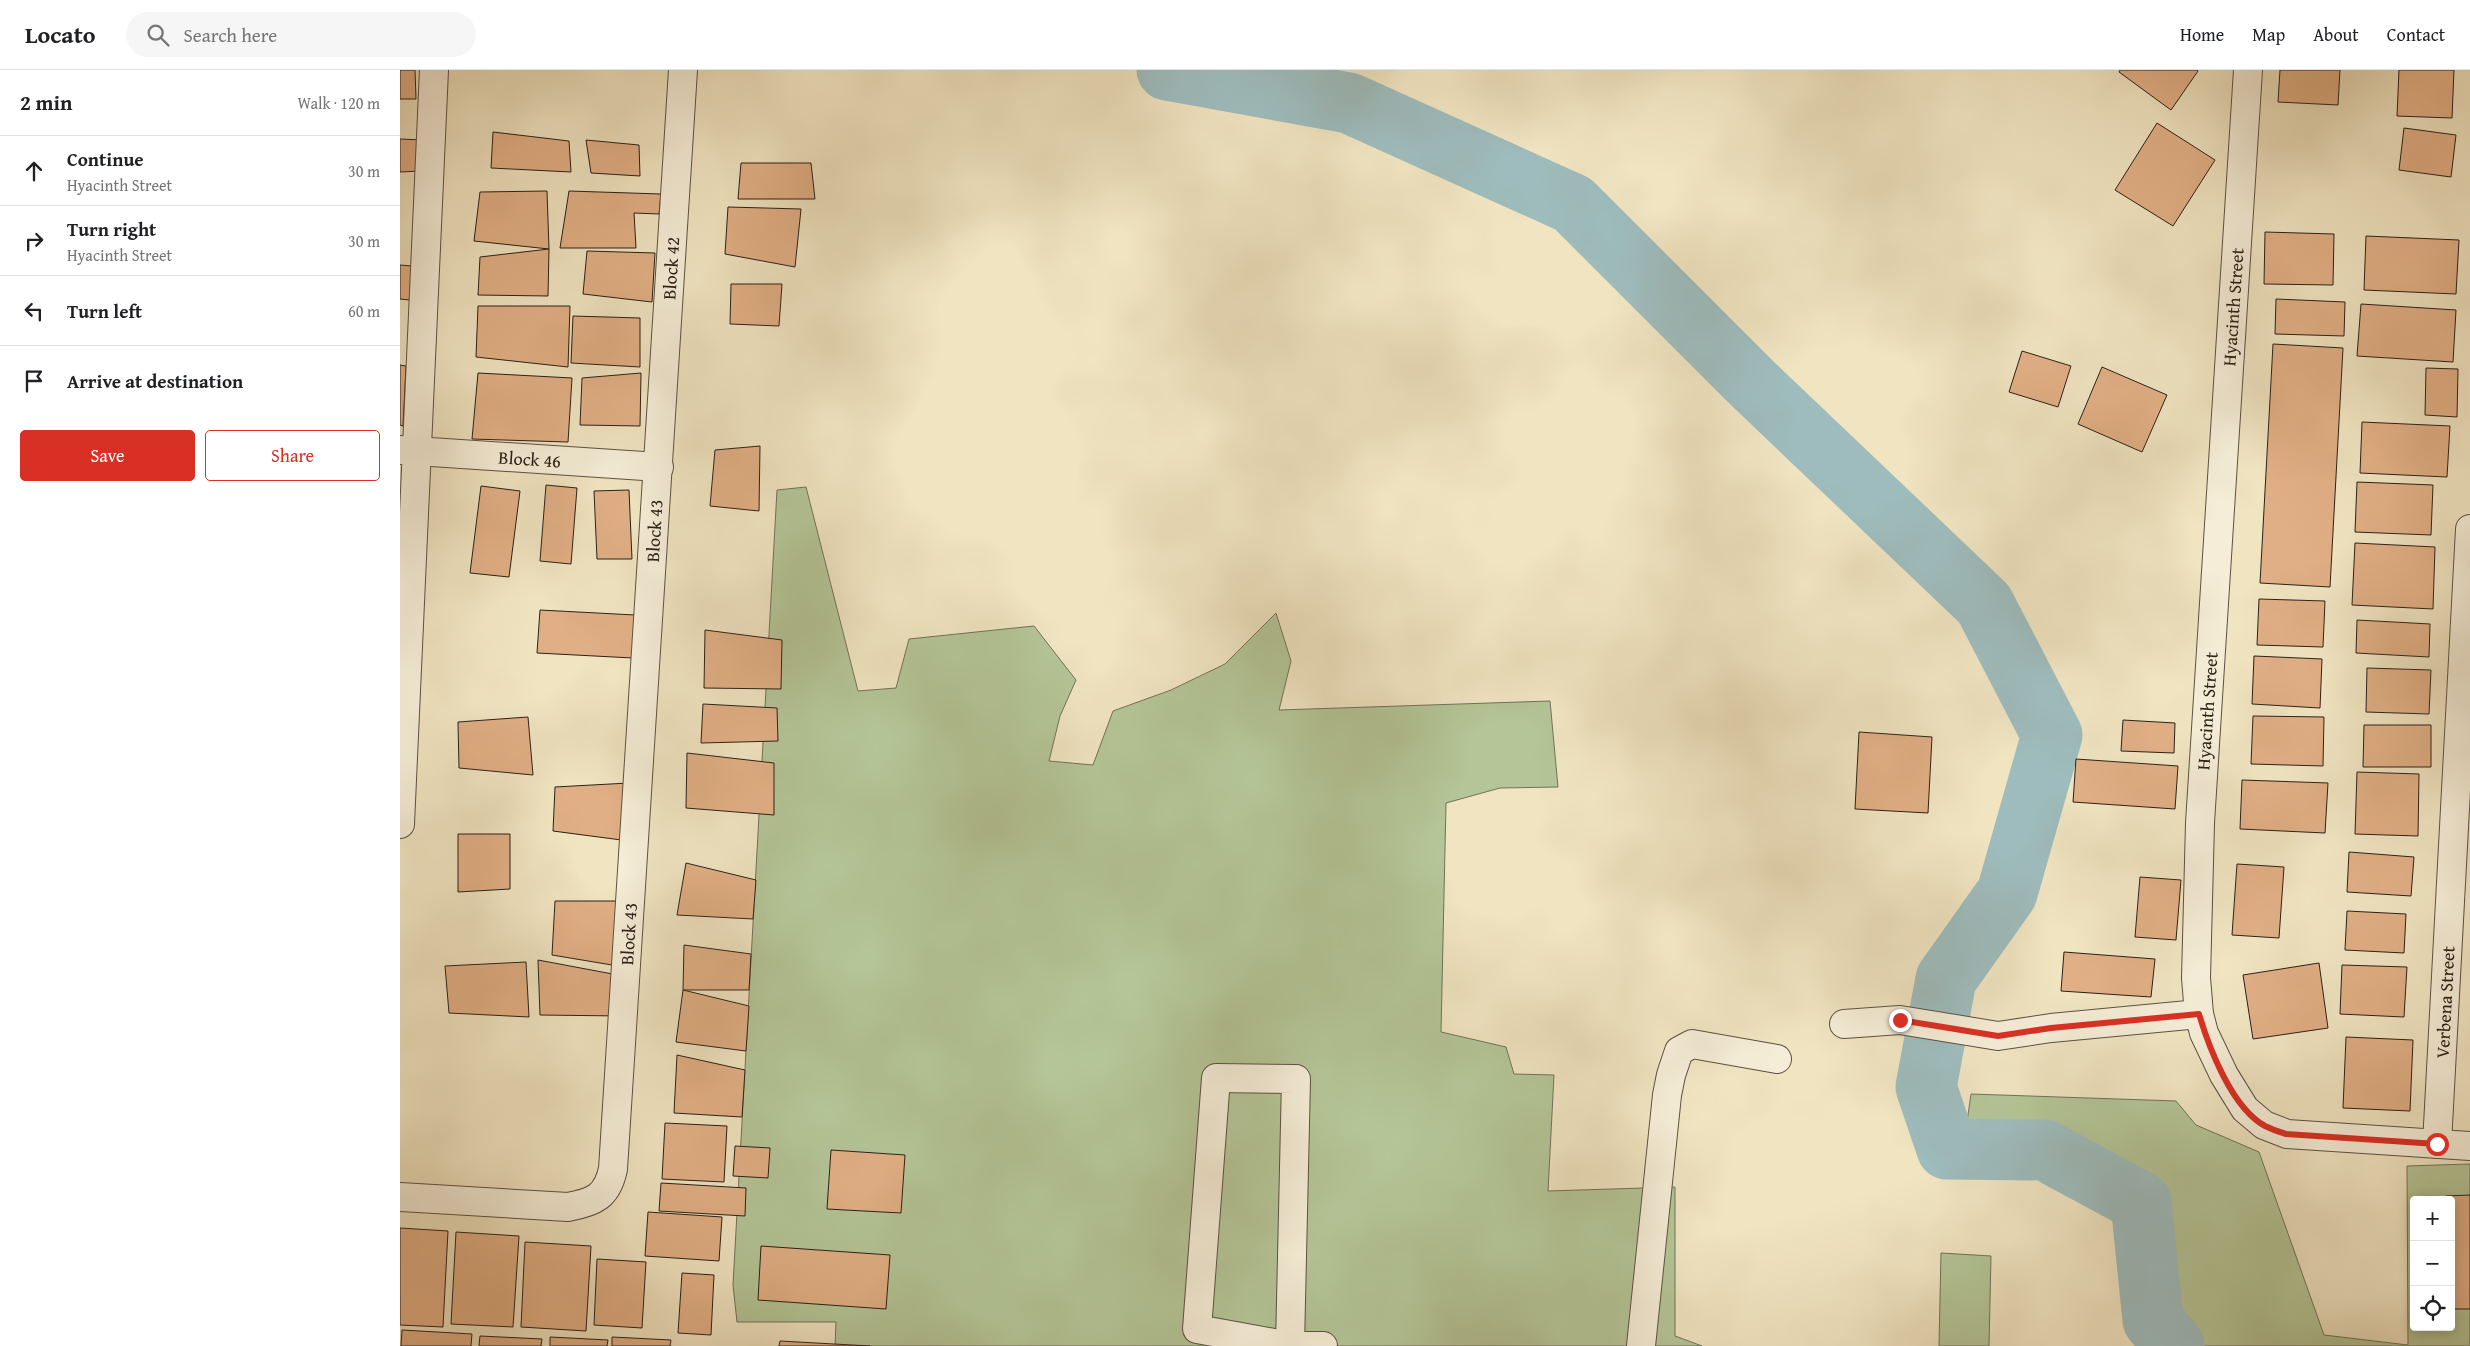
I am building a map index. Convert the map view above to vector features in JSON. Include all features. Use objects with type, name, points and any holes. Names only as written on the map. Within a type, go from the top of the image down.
[{"type":"street","points":[[400,824],[409,450],[434,70]]},
{"type":"street","name":"Block 42","points":[[659,467],[683,70]]},
{"type":"street","name":"Hyacinth Street","points":[[2243,74],[2200,823],[2196,978],[2199,1014],[2204,1033],[2224,1076],[2245,1109],[2264,1126],[2286,1134],[2470,1146]]},
{"type":"street","name":"Block 46","points":[[409,450],[659,467]]},
{"type":"street","name":"Block 43","points":[[400,1197],[568,1207],[587,1203],[600,1196],[610,1184],[614,1150],[659,467]]},
{"type":"street","name":"Verbena Street","points":[[2437,1144],[2470,528]]},
{"type":"street","points":[[1844,1024],[1900,1020],[1998,1036],[2051,1028],[2199,1014]]},
{"type":"street","points":[[1641,1346],[1667,1095],[1670,1075],[1679,1051],[1692,1044],[1778,1059]]},
{"type":"street","points":[[1290,1346],[1296,1079],[1216,1078],[1197,1329],[1290,1346],[1324,1346]]},
{"type":"green space","points":[[806,487],[858,691],[896,688],[909,639],[1034,626],[1076,680],[1060,716],[1049,761],[1093,765],[1113,711],[1171,690],[1225,664],[1276,613],[1291,661],[1279,710],[1550,701],[1558,787],[1500,788],[1446,803],[1441,1032],[1506,1047],[1514,1074],[1554,1075],[1548,1191],[1675,1187],[1675,1336],[1702,1346],[835,1346],[836,1322],[737,1322],[733,1285],[777,490]]},
{"type":"green space","points":[[1971,1094],[2176,1101],[2196,1125],[2259,1152],[2324,1335],[2408,1345],[2407,1166],[2470,1164],[2470,1346],[2153,1346],[2153,1320],[2141,1202],[2045,1150],[1963,1149]]},
{"type":"green space","points":[[1941,1253],[1991,1256],[1989,1346],[1939,1346]]},
{"type":"building","points":[[400,70],[415,70],[416,99],[400,99]]},
{"type":"building","points":[[2120,70],[2198,71],[2171,110],[2119,72]]},
{"type":"building","points":[[2280,70],[2340,70],[2338,105],[2278,102]]},
{"type":"building","points":[[2399,70],[2454,70],[2452,118],[2397,116]]},
{"type":"building","points":[[2157,123],[2215,160],[2173,226],[2115,190]]},
{"type":"building","points":[[2404,128],[2456,135],[2451,177],[2399,170]]},
{"type":"building","points":[[493,132],[569,141],[571,172],[491,168]]},
{"type":"building","points":[[400,139],[422,140],[420,171],[400,172]]},
{"type":"building","points":[[586,140],[639,145],[640,176],[591,173]]},
{"type":"building","points":[[741,163],[811,163],[815,199],[738,199]]},
{"type":"building","points":[[547,191],[549,249],[474,241],[480,192]]},
{"type":"building","points":[[569,191],[661,194],[659,214],[634,213],[636,248],[560,248]]},
{"type":"building","points":[[728,207],[801,209],[795,267],[725,254]]},
{"type":"building","points":[[2265,232],[2334,234],[2333,285],[2264,284]]},
{"type":"building","points":[[2366,236],[2459,240],[2456,294],[2364,290]]},
{"type":"building","points":[[549,249],[548,296],[478,295],[480,257]]},
{"type":"building","points":[[587,251],[655,253],[652,302],[583,294]]},
{"type":"building","points":[[400,265],[412,266],[410,300],[400,299]]},
{"type":"building","points":[[731,284],[782,284],[779,326],[730,324]]},
{"type":"building","points":[[2276,299],[2345,302],[2344,336],[2275,334]]},
{"type":"building","points":[[2361,304],[2456,310],[2453,362],[2357,356]]},
{"type":"building","points":[[478,306],[570,306],[568,367],[476,357]]},
{"type":"building","points":[[573,316],[640,318],[640,367],[571,363]]},
{"type":"building","points":[[2273,344],[2343,348],[2330,587],[2260,583]]},
{"type":"building","points":[[2022,351],[2071,366],[2058,407],[2009,392]]},
{"type":"building","points":[[400,365],[406,366],[403,426],[400,425]]},
{"type":"building","points":[[2102,367],[2167,395],[2142,452],[2078,424]]},
{"type":"building","points":[[2426,368],[2458,369],[2457,417],[2425,415]]},
{"type":"building","points":[[478,373],[572,378],[568,442],[472,439]]},
{"type":"building","points":[[641,373],[640,426],[580,425],[582,378]]},
{"type":"building","points":[[2362,422],[2450,426],[2447,477],[2360,473]]},
{"type":"building","points":[[760,446],[759,511],[710,506],[715,450]]},
{"type":"building","points":[[2357,482],[2433,485],[2431,535],[2355,532]]},
{"type":"building","points":[[546,485],[577,488],[571,564],[540,561]]},
{"type":"building","points":[[481,486],[520,491],[509,577],[470,573]]},
{"type":"building","points":[[629,490],[632,559],[597,559],[594,491]]},
{"type":"building","points":[[2355,543],[2435,547],[2433,609],[2352,605]]},
{"type":"building","points":[[2259,599],[2325,601],[2323,647],[2257,645]]},
{"type":"building","points":[[540,610],[635,615],[633,658],[537,653]]},
{"type":"building","points":[[2357,620],[2430,624],[2429,657],[2356,653]]},
{"type":"building","points":[[705,630],[782,640],[781,689],[704,688]]},
{"type":"building","points":[[2254,656],[2322,659],[2320,708],[2252,704]]},
{"type":"building","points":[[2367,668],[2431,670],[2429,714],[2366,712]]},
{"type":"building","points":[[703,704],[777,708],[778,741],[701,743]]},
{"type":"building","points":[[2253,716],[2324,717],[2323,766],[2251,764]]},
{"type":"building","points":[[528,717],[533,775],[459,768],[458,722]]},
{"type":"building","points":[[2123,720],[2175,723],[2174,753],[2121,751]]},
{"type":"building","points":[[2364,725],[2431,725],[2431,767],[2363,767]]},
{"type":"building","points":[[1859,732],[1932,737],[1928,813],[1855,809]]},
{"type":"building","points":[[687,753],[774,763],[774,815],[686,808]]},
{"type":"building","points":[[2076,759],[2178,766],[2175,809],[2073,802]]},
{"type":"building","points":[[2357,772],[2419,774],[2418,836],[2355,834]]},
{"type":"building","points":[[2242,780],[2328,783],[2325,833],[2240,829]]},
{"type":"building","points":[[629,783],[629,841],[553,831],[555,787]]},
{"type":"building","points":[[458,834],[510,834],[510,889],[458,892]]},
{"type":"building","points":[[2349,852],[2414,857],[2411,896],[2347,892]]},
{"type":"building","points":[[686,863],[756,880],[753,919],[677,915]]},
{"type":"building","points":[[2237,864],[2284,867],[2279,938],[2232,935]]},
{"type":"building","points":[[2140,877],[2181,880],[2176,940],[2135,937]]},
{"type":"building","points":[[555,901],[625,901],[624,967],[552,955]]},
{"type":"building","points":[[2347,911],[2406,914],[2404,953],[2345,950]]},
{"type":"building","points":[[684,945],[751,954],[749,990],[683,990]]},
{"type":"building","points":[[2064,952],[2155,959],[2151,997],[2061,991]]},
{"type":"building","points":[[538,960],[618,975],[622,1016],[540,1015]]},
{"type":"building","points":[[526,962],[529,1017],[449,1013],[445,966]]},
{"type":"building","points":[[2319,963],[2328,1028],[2253,1039],[2243,975]]},
{"type":"building","points":[[2342,965],[2407,967],[2404,1017],[2340,1014]]},
{"type":"building","points":[[683,990],[749,1006],[746,1051],[676,1042]]},
{"type":"building","points":[[2346,1037],[2413,1040],[2410,1111],[2343,1108]]},
{"type":"building","points":[[677,1055],[745,1070],[742,1117],[674,1113]]},
{"type":"building","points":[[665,1123],[727,1126],[724,1182],[662,1179]]},
{"type":"building","points":[[735,1146],[770,1148],[768,1178],[733,1176]]},
{"type":"building","points":[[831,1150],[905,1155],[901,1213],[827,1209]]},
{"type":"building","points":[[661,1183],[746,1188],[745,1216],[659,1211]]},
{"type":"building","points":[[2470,1195],[2470,1309],[2455,1309],[2455,1196],[2446,1196]]},
{"type":"building","points":[[648,1212],[722,1217],[719,1261],[645,1256]]},
{"type":"building","points":[[400,1228],[448,1231],[443,1327],[400,1325]]},
{"type":"building","points":[[456,1232],[519,1236],[513,1327],[451,1324]]},
{"type":"building","points":[[525,1242],[591,1246],[586,1331],[521,1327]]},
{"type":"building","points":[[761,1246],[890,1255],[886,1309],[758,1300]]},
{"type":"building","points":[[597,1259],[646,1262],[642,1328],[594,1325]]},
{"type":"building","points":[[682,1273],[714,1275],[711,1335],[678,1333]]},
{"type":"building","points":[[402,1330],[472,1334],[471,1346],[401,1346]]},
{"type":"building","points":[[480,1336],[542,1339],[541,1346],[479,1346]]},
{"type":"building","points":[[550,1337],[608,1340],[607,1346],[550,1346]]},
{"type":"building","points":[[612,1337],[671,1340],[670,1346],[612,1346]]},
{"type":"building","points":[[780,1341],[870,1346],[779,1346]]},
{"type":"waterway","points":[[1167,70],[1349,103],[1573,204],[1752,383],[1984,604],[2052,735],[2007,893],[1946,979],[1926,1087],[1947,1149],[2045,1150],[2141,1202],[2153,1320],[2174,1346]]},
{"type":"route","points":[[1900,1020],[1998,1036],[2051,1028],[2199,1014],[2204,1033],[2224,1076],[2245,1109],[2264,1126],[2286,1134],[2437,1144]]}]
